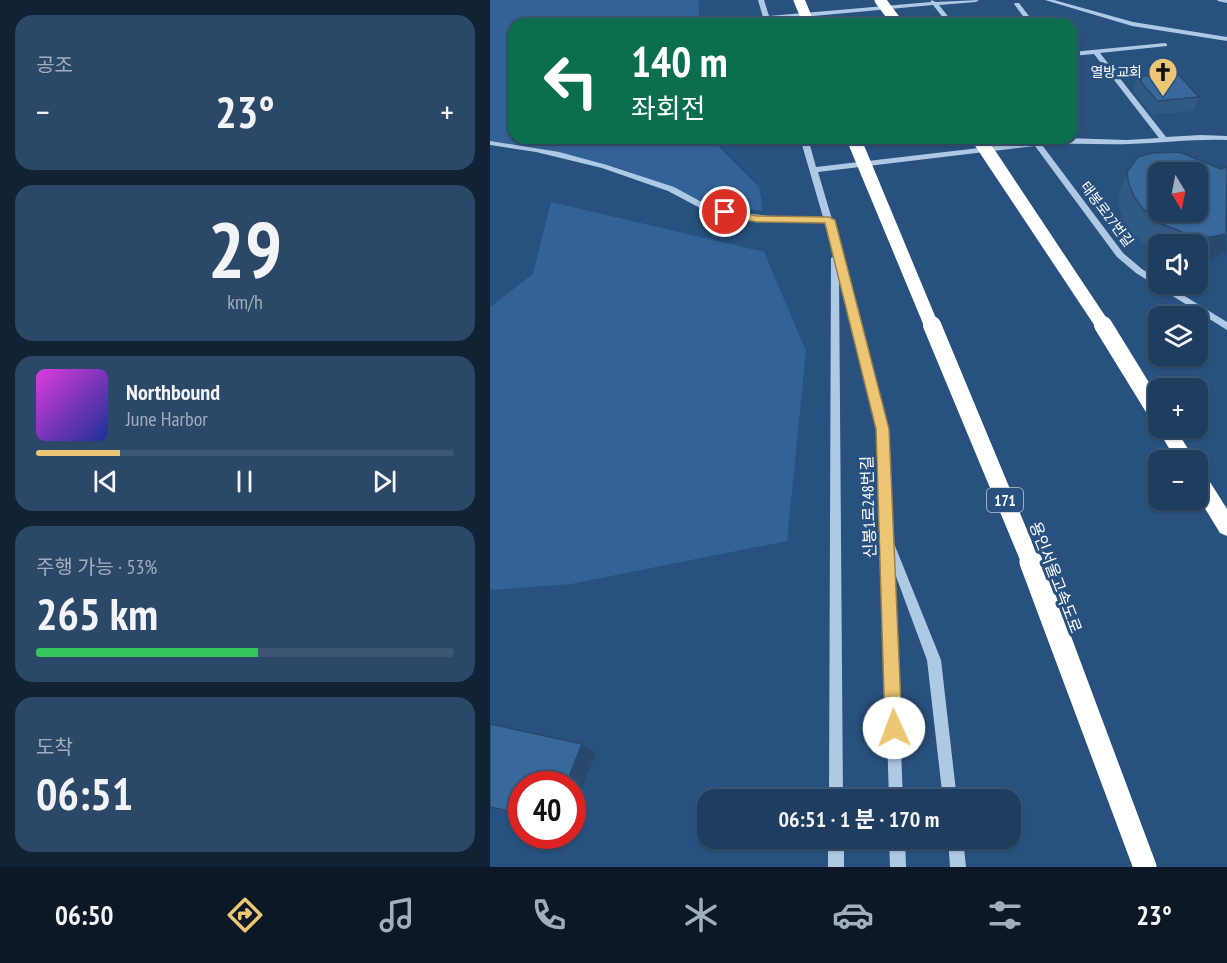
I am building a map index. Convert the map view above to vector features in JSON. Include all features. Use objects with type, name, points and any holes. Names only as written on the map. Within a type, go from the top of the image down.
[{"type":"highway","points":[[799,0],[806,18]]},
{"type":"highway","points":[[880,0],[894,18]]},
{"type":"highway","name":"용인서울고속도로","points":[[856,144],[1036,574],[1145,867]]},
{"type":"highway","points":[[983,144],[1094,310],[1148,398]]},
{"type":"highway","points":[[1208,496],[1226,526]]},
{"type":"street","points":[[761,0],[766,18]]},
{"type":"street","points":[[793,18],[933,2],[976,0]]},
{"type":"street","points":[[1048,0],[1132,24],[1226,39]]},
{"type":"street","points":[[1220,0],[1226,1]]},
{"type":"street","points":[[933,2],[946,18]]},
{"type":"street","points":[[1017,4],[1028,18]]},
{"type":"street","points":[[1078,54],[1165,45]]},
{"type":"street","points":[[1096,52],[1164,140]]},
{"type":"street","points":[[1078,139],[1226,138]]},
{"type":"street","points":[[490,143],[558,155],[610,169],[673,189],[710,209],[757,219],[829,220],[806,144]]},
{"type":"street","points":[[814,170],[1042,144]]},
{"type":"street","name":"태봉로27번길","points":[[1038,145],[1120,255],[1163,287],[1226,327]]},
{"type":"street","name":"신봉1로248번길","points":[[829,220],[883,429],[896,789]]},
{"type":"street","points":[[835,243],[836,789]]},
{"type":"street","points":[[887,536],[934,660],[949,789]]},
{"type":"street","points":[[836,849],[836,867]]},
{"type":"street","points":[[897,849],[898,867]]},
{"type":"street","points":[[956,849],[958,867]]},
{"type":"shaded area","points":[[490,0],[698,0],[700,18],[508,18],[508,144],[716,144],[759,187],[763,211],[711,206],[666,185],[616,167],[539,149],[490,142]]},
{"type":"shaded area","points":[[551,202],[764,252],[806,351],[787,541],[571,584],[490,590],[490,307],[533,274]]},
{"type":"building","points":[[1177,73],[1199,97],[1157,101],[1137,77]]},
{"type":"building","points":[[1179,152],[1204,162],[1148,162],[1148,213],[1133,195],[1128,181],[1127,172],[1138,157],[1152,153]]},
{"type":"building","points":[[1208,164],[1221,169],[1227,167],[1226,234],[1210,237],[1208,234],[1187,234],[1159,223],[1208,222]]},
{"type":"building","points":[[490,724],[582,744],[571,771],[508,771],[508,811],[490,807]]},
{"type":"place","name":"열방교회","points":[[1163,98]]},
{"type":"route","points":[[725,212],[757,219],[829,220],[883,429],[894,728]]}]
